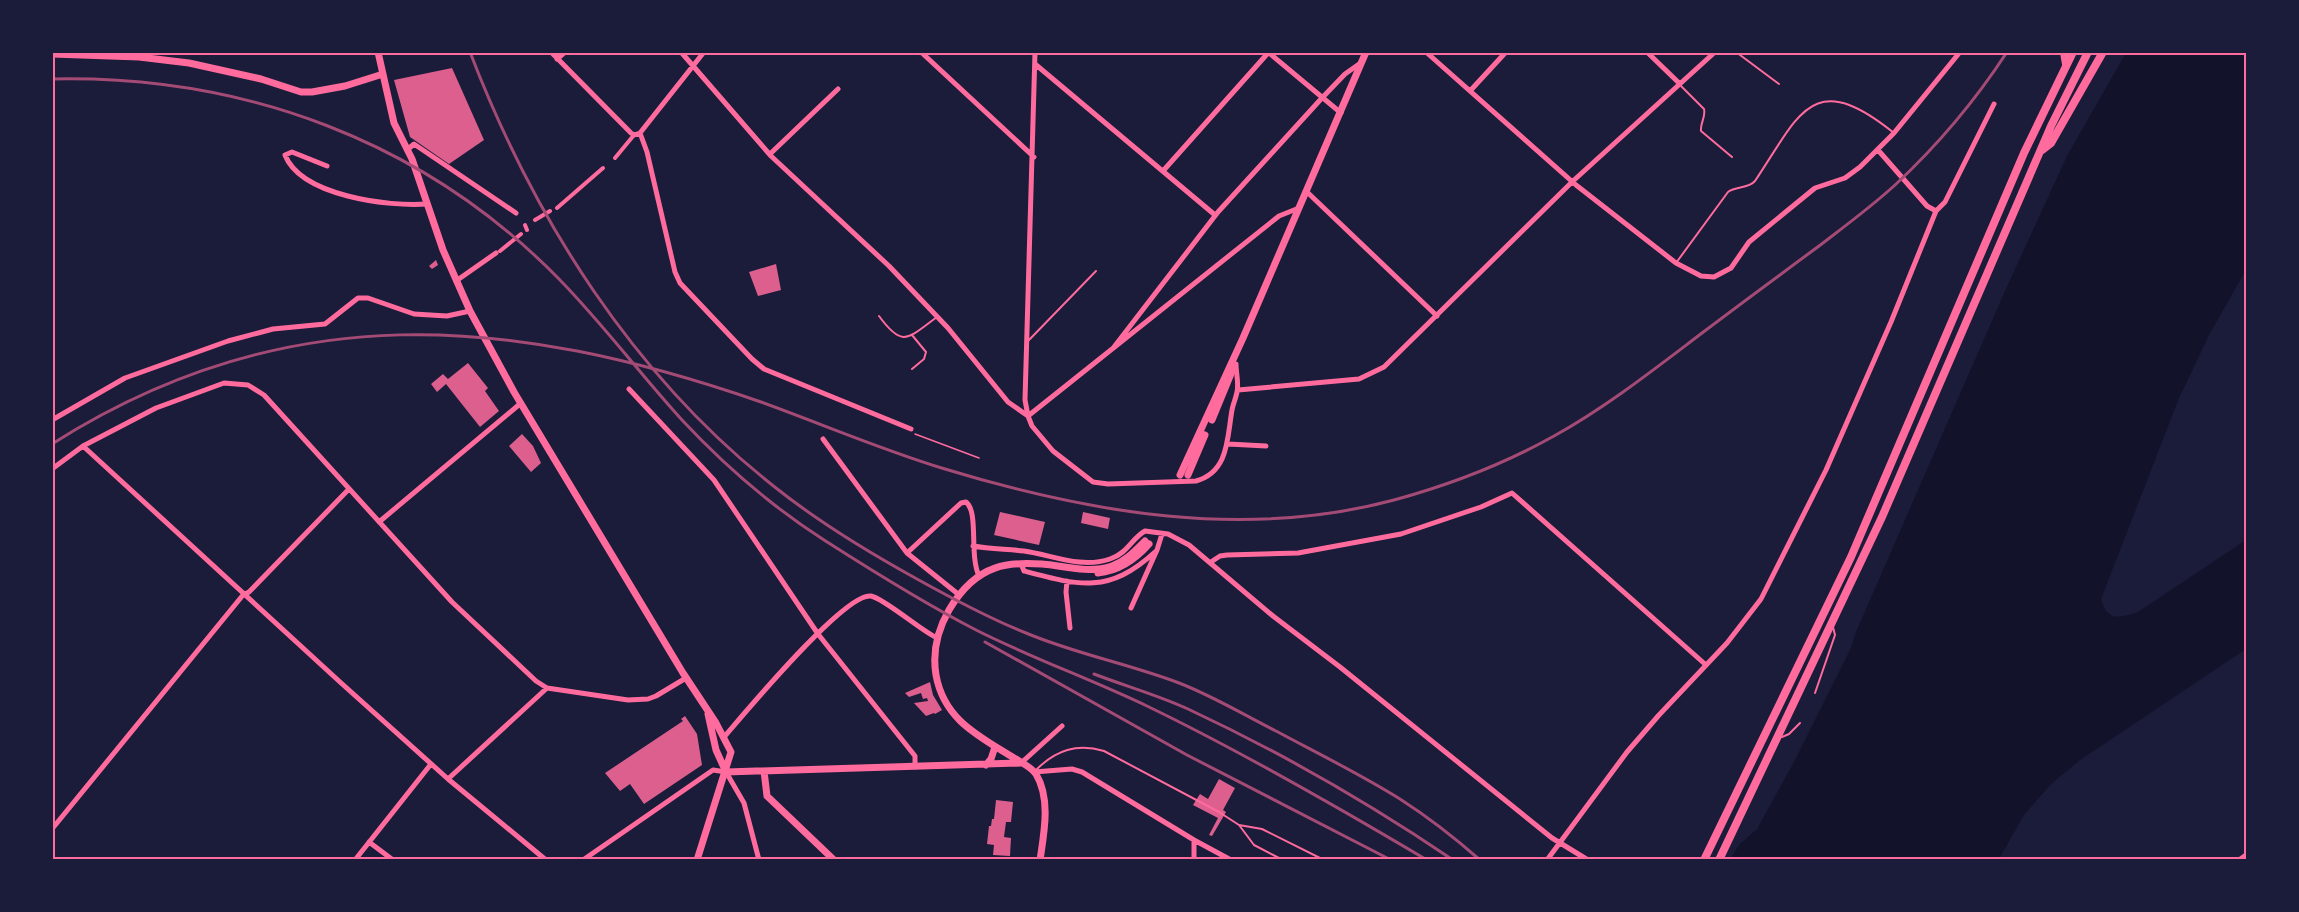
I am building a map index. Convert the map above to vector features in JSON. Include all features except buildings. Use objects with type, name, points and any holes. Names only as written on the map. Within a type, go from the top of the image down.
[{"type":"main road","points":[[378,52],[394,123],[412,159],[442,250],[470,311],[521,403],[686,678],[724,737],[730,752],[726,772],[697,860]]},
{"type":"main road","points":[[1244,338],[1236,364],[1184,475],[1366,52]]},
{"type":"main road","points":[[2064,52],[2066,64]]},
{"type":"main road","points":[[1704,860],[1851,557],[2024,153],[2073,52]]},
{"type":"main road","points":[[1719,860],[1882,518],[2039,153],[2088,52]]},
{"type":"main road","points":[[2039,153],[2050,143],[2103,52]]},
{"type":"main road","points":[[52,54],[140,55],[222,70],[301,92],[338,87],[383,74]]},
{"type":"main road","points":[[1003,566],[1022,566],[1073,573],[1100,573],[1125,565],[1147,543],[1128,557],[1102,568],[1086,570],[1027,562],[1003,566],[968,583],[958,594],[939,628],[936,671],[944,702],[961,722],[1034,772],[1039,782],[1045,809],[1040,860]]},
{"type":"main road","points":[[708,714],[716,750],[726,772]]},
{"type":"main road","points":[[986,765],[995,747]]},
{"type":"main road","points":[[726,772],[1021,763]]},
{"type":"main road","points":[[764,771],[767,796],[834,860]]},
{"type":"street","points":[[551,52],[637,134],[647,152],[671,261],[680,283],[764,369],[911,429]]},
{"type":"street","points":[[557,59],[565,52]]},
{"type":"street","points":[[681,52],[770,154],[854,232],[937,317],[1008,402],[1028,416]]},
{"type":"street","points":[[615,158],[704,52]]},
{"type":"street","points":[[921,52],[1034,157]]},
{"type":"street","points":[[1035,52],[1034,157],[1025,400],[1028,416],[1039,435],[1053,451],[1093,482],[1108,484],[1203,479],[1216,470],[1228,444],[1232,409],[1238,390],[1236,364]]},
{"type":"street","points":[[1426,52],[1573,182],[1676,262],[1707,277],[1722,274],[1731,268],[1749,242],[1760,231],[1771,225],[1815,188],[1845,178],[1878,150],[1960,52]]},
{"type":"street","points":[[1470,92],[1506,52]]},
{"type":"street","points":[[1647,52],[1680,84]]},
{"type":"street","points":[[1238,390],[1359,379],[1384,367],[1573,182],[1715,52]]},
{"type":"street","points":[[1163,171],[1268,53],[1321,99],[1341,113]]},
{"type":"street","points":[[1114,347],[1215,215],[1345,74],[1362,62]]},
{"type":"street","points":[[1035,64],[1215,215]]},
{"type":"street","points":[[770,154],[838,89]]},
{"type":"street","points":[[1547,860],[1627,752],[1749,616],[1771,579],[1826,470],[1891,322],[1936,211],[1945,202],[1994,104]]},
{"type":"street","points":[[406,150],[414,144],[516,213]]},
{"type":"street","points":[[1878,150],[1927,206],[1936,211]]},
{"type":"street","points":[[327,166],[292,152],[285,155],[294,168],[309,181],[333,193],[403,205],[427,204]]},
{"type":"street","points":[[557,208],[603,168]]},
{"type":"street","points":[[1306,191],[1437,316]]},
{"type":"street","points":[[1028,416],[1279,216],[1299,207]]},
{"type":"street","points":[[535,220],[550,211]]},
{"type":"street","points":[[456,281],[521,234]]},
{"type":"street","points":[[52,420],[125,378],[218,345],[273,329],[325,324],[358,298],[369,298],[414,314],[447,316],[470,311]]},
{"type":"street","points":[[52,469],[83,446],[156,408],[224,383],[248,385],[264,394],[452,602],[519,666],[547,688],[628,700],[648,699],[686,678]]},
{"type":"street","points":[[629,389],[714,480],[818,634],[915,756],[915,767]]},
{"type":"street","points":[[379,522],[521,403]]},
{"type":"street","points":[[823,439],[907,553],[958,594]]},
{"type":"street","points":[[1228,444],[1266,446]]},
{"type":"street","points":[[83,446],[243,595],[431,764],[546,860]]},
{"type":"street","points":[[52,829],[243,595],[249,592],[349,489]]},
{"type":"street","points":[[1211,562],[1220,556],[1298,553],[1401,534],[1481,507],[1508,493],[1516,495],[1706,665]]},
{"type":"street","points":[[907,553],[956,506],[966,502],[973,511],[974,565],[979,576]]},
{"type":"street","points":[[973,546],[1026,551],[1077,562],[1100,562],[1126,550],[1142,532],[1162,534],[1182,540],[1273,616],[1560,842],[1588,860]]},
{"type":"street","points":[[1131,608],[1162,534]]},
{"type":"street","points":[[1022,566],[1024,571],[1066,581],[1100,582],[1115,580],[1139,567],[1155,552]]},
{"type":"street","points":[[1066,581],[1070,628]]},
{"type":"street","points":[[724,737],[768,684],[818,634],[842,611],[867,596],[877,598],[926,634],[937,638]]},
{"type":"street","points":[[448,779],[547,688]]},
{"type":"street","points":[[1021,763],[1062,726]]},
{"type":"street","points":[[355,860],[431,764]]},
{"type":"street","points":[[1034,772],[1068,769],[1082,772],[1231,860]]},
{"type":"street","points":[[583,860],[713,770],[726,772],[744,803],[759,860]]},
{"type":"street","points":[[1194,840],[1194,860]]},
{"type":"street","points":[[369,842],[393,860]]},
{"type":"street","points":[[2239,860],[2247,855]]},
{"type":"lane","points":[[1736,52],[1779,84]]},
{"type":"lane","points":[[1680,84],[1704,109],[1701,131],[1732,157]]},
{"type":"lane","points":[[1676,262],[1728,192],[1752,185],[1799,115],[1810,106],[1826,100],[1843,101],[1894,133]]},
{"type":"lane","points":[[1027,342],[1096,271]]},
{"type":"lane","points":[[879,316],[897,337],[912,335],[937,317]]},
{"type":"lane","points":[[912,335],[927,352],[924,360],[912,369]]},
{"type":"lane","points":[[1815,693],[1835,635],[1832,624]]},
{"type":"lane","points":[[1776,739],[1789,734],[1800,723]]},
{"type":"lane","points":[[1034,772],[1047,759],[1059,752],[1078,747],[1095,748],[1193,798],[1239,825],[1254,845],[1282,860]]},
{"type":"lane","points":[[1239,825],[1262,828],[1324,860]]},
{"type":"path","points":[[911,429],[914,434],[979,458]]},
{"type":"shaded area","points":[[2126,53],[2246,53],[2246,270],[2210,333],[2179,398],[2101,599],[2110,615],[2120,617],[2138,612],[2246,540],[2246,649],[2080,760],[2051,784],[2024,815],[1999,859],[1730,859],[1740,844],[1757,829],[1794,762],[1851,648],[2005,291],[2068,154]]},
{"type":"railway","points":[[470,52],[525,175],[558,234],[594,291],[677,397],[725,444],[776,488],[862,548],[984,615],[1045,640],[1192,688],[1323,756],[1410,806],[1480,860]]},
{"type":"railway","points":[[52,444],[139,396],[226,363],[313,343],[400,335],[488,338],[577,351],[668,373],[761,402],[922,462],[1000,485],[1055,498],[1111,509],[1168,516],[1224,519],[1281,518],[1338,512],[1394,500],[1476,473],[1554,436],[1613,399],[1819,246],[1886,193],[1911,170],[1955,122],[2007,52]]},
{"type":"railway","points":[[52,79],[124,81],[194,89],[262,104],[327,126],[390,154],[450,189],[506,231],[575,296],[698,437],[749,484],[804,527],[958,621],[1128,697],[1220,743],[1290,780],[1427,860]]},
{"type":"railway","points":[[985,642],[1187,755],[1391,860]]},
{"type":"railway","points":[[1094,674],[1177,704],[1222,725],[1389,818],[1453,860]]}]
